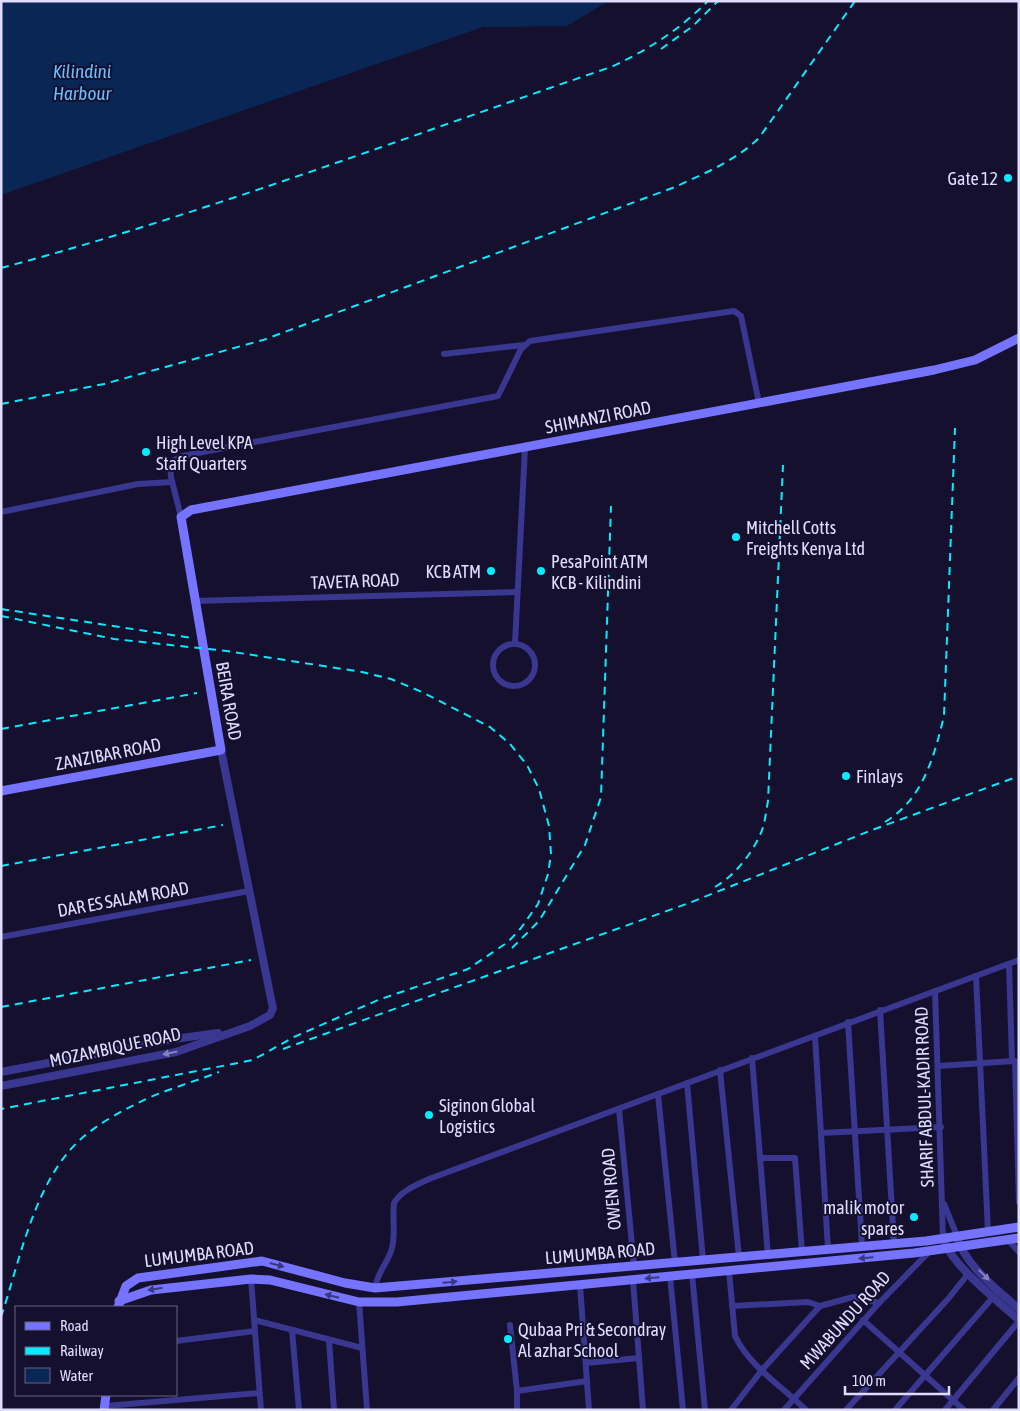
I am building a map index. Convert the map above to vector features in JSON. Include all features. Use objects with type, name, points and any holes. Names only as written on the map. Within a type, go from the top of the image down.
[{"type":"main road","name":"SHIMANZI ROAD","points":[[181,516],[191,510],[959,365],[975,360],[1019,338]]},
{"type":"main road","name":"BEIRA ROAD","points":[[181,516],[221,750]]},
{"type":"main road","name":"ZANZIBAR ROAD","points":[[1,791],[221,750]]},
{"type":"main road","name":"LUMUMBA ROAD","points":[[118,1304],[131,1281],[262,1262],[345,1284],[375,1288],[768,1256],[894,1244],[1019,1227]]},
{"type":"main road","name":"LUMUMBA ROAD","points":[[118,1304],[141,1292],[178,1286],[251,1279],[270,1280],[359,1302],[397,1302],[930,1251],[1019,1238]]},
{"type":"main road","points":[[598,1270],[599,1283]]},
{"type":"street","points":[[444,354],[524,345],[530,341],[659,323],[723,311],[734,311],[741,316],[759,403]]},
{"type":"street","points":[[181,516],[172,482],[170,462],[183,456],[498,396],[524,345]]},
{"type":"street","points":[[515,643],[516,592],[525,448]]},
{"type":"street","points":[[1,512],[138,484],[172,482]]},
{"type":"street","name":"TAVETA ROAD","points":[[195,601],[516,592]]},
{"type":"street","points":[[515,643],[528,648],[535,660],[535,667],[529,680],[517,686],[503,683],[498,678],[493,665],[497,652],[508,644],[515,643]]},
{"type":"street","name":"BEIRA ROAD","points":[[221,750],[249,891]]},
{"type":"street","name":"DAR ES SALAM ROAD","points":[[1,937],[249,891]]},
{"type":"street","name":"MOZAMBIQUE ROAD","points":[[1,1086],[176,1052],[267,1018],[272,1008],[249,891]]},
{"type":"street","points":[[375,1288],[378,1274],[392,1248],[394,1203],[403,1193],[429,1179],[1019,960]]},
{"type":"street","points":[[1010,964],[1019,1202]]},
{"type":"street","points":[[976,976],[988,1232]]},
{"type":"street","name":"SHARIF ABDUL-KADIR ROAD","points":[[935,991],[944,1203],[942,1218],[943,1238]]},
{"type":"street","points":[[880,1010],[894,1244]]},
{"type":"street","points":[[848,1022],[862,1246]]},
{"type":"street","name":"MOZAMBIQUE ROAD","points":[[1,1072],[174,1038],[233,1032]]},
{"type":"street","points":[[815,1036],[828,1250]]},
{"type":"street","points":[[752,1058],[768,1256]]},
{"type":"street","points":[[938,1066],[1015,1061]]},
{"type":"street","points":[[720,1070],[738,1257]]},
{"type":"street","points":[[687,1083],[703,1260]]},
{"type":"street","points":[[658,1094],[675,1263]]},
{"type":"street","name":"OWEN ROAD","points":[[619,1108],[634,1266]]},
{"type":"street","points":[[821,1133],[941,1127]]},
{"type":"street","points":[[760,1158],[795,1158],[802,1252]]},
{"type":"street","name":"SHARIF ABDUL-KADIR ROAD","points":[[944,1203],[957,1236]]},
{"type":"street","points":[[957,1236],[960,1247],[976,1267],[1019,1310]]},
{"type":"street","points":[[943,1238],[946,1249],[968,1274],[1019,1320],[945,1410]]},
{"type":"street","points":[[1008,1240],[1019,1252]]},
{"type":"street","name":"MWABUNDU ROAD","points":[[784,1410],[879,1302],[930,1251]]},
{"type":"street","points":[[729,1271],[735,1336],[746,1355],[806,1410]]},
{"type":"street","points":[[177,1273],[178,1286]]},
{"type":"street","points":[[692,1274],[705,1410]]},
{"type":"street","points":[[846,1410],[968,1274]]},
{"type":"street","points":[[670,1276],[683,1410]]},
{"type":"street","points":[[251,1279],[261,1410]]},
{"type":"street","points":[[633,1280],[642,1410]]},
{"type":"street","points":[[580,1285],[589,1410]]},
{"type":"street","points":[[894,1410],[994,1296]]},
{"type":"street","points":[[731,1410],[762,1370],[820,1306],[853,1297],[879,1302]]},
{"type":"street","points":[[359,1302],[367,1410]]},
{"type":"street","points":[[732,1306],[808,1302],[820,1306]]},
{"type":"street","points":[[254,1320],[362,1348]]},
{"type":"street","points":[[863,1320],[964,1410]]},
{"type":"street","points":[[510,1325],[517,1391],[517,1410]]},
{"type":"street","points":[[292,1330],[298,1410]]},
{"type":"street","points":[[178,1341],[255,1331]]},
{"type":"street","points":[[330,1340],[334,1410]]},
{"type":"street","points":[[586,1363],[639,1358]]},
{"type":"street","points":[[993,1410],[1019,1378]]},
{"type":"street","points":[[517,1391],[587,1381]]},
{"type":"street","points":[[104,1408],[259,1393]]},
{"type":"water","name":"Kilindini Harbour","points":[[1,1],[608,1],[567,26],[483,27],[1,195]]},
{"type":"railway","points":[[1,268],[155,223],[308,173],[611,67],[638,54],[662,38],[686,21],[708,1]]},
{"type":"railway","points":[[661,49],[693,26],[718,1]]},
{"type":"railway","points":[[1,404],[104,384],[263,340],[675,187],[697,177],[730,160],[759,138],[855,1]]},
{"type":"railway","points":[[885,822],[898,813],[918,789],[936,747],[944,716],[955,428]]},
{"type":"railway","points":[[715,887],[735,871],[752,850],[762,831],[768,801],[783,465]]},
{"type":"railway","points":[[512,948],[539,921],[585,845],[601,797],[611,506]]},
{"type":"railway","points":[[1,609],[192,638]]},
{"type":"railway","points":[[1,616],[114,639],[227,651],[362,672],[391,679],[422,692],[490,727],[510,744],[527,765],[539,789],[549,826],[551,854],[548,874],[538,904],[521,928],[508,942],[468,969],[378,1000],[294,1037],[253,1060],[1,1109]]},
{"type":"railway","points":[[1,729],[197,693]]},
{"type":"railway","points":[[283,1049],[689,903],[872,830],[1019,776]]},
{"type":"railway","points":[[1,866],[223,825]]},
{"type":"railway","points":[[1,1007],[251,960]]},
{"type":"railway","points":[[1,1317],[31,1222],[52,1175],[66,1155],[88,1133],[120,1112],[154,1095],[219,1072]]},
{"type":"place","name":"Gate 12","points":[[1008,178]]},
{"type":"place","name":"High Level KPA Staff Quarters","points":[[146,452]]},
{"type":"place","name":"Mitchell Cotts Freights Kenya Ltd","points":[[736,537]]},
{"type":"place","name":"KCB ATM","points":[[491,571]]},
{"type":"place","name":"PesaPoint ATM KCB - Kilindini","points":[[541,571]]},
{"type":"place","name":"Finlays","points":[[846,776]]},
{"type":"place","name":"Siginon Global Logistics","points":[[429,1115]]},
{"type":"place","name":"malik motor spares","points":[[914,1217]]},
{"type":"place","name":"Qubaa Pri & Secondray Al azhar School","points":[[508,1339]]}]
